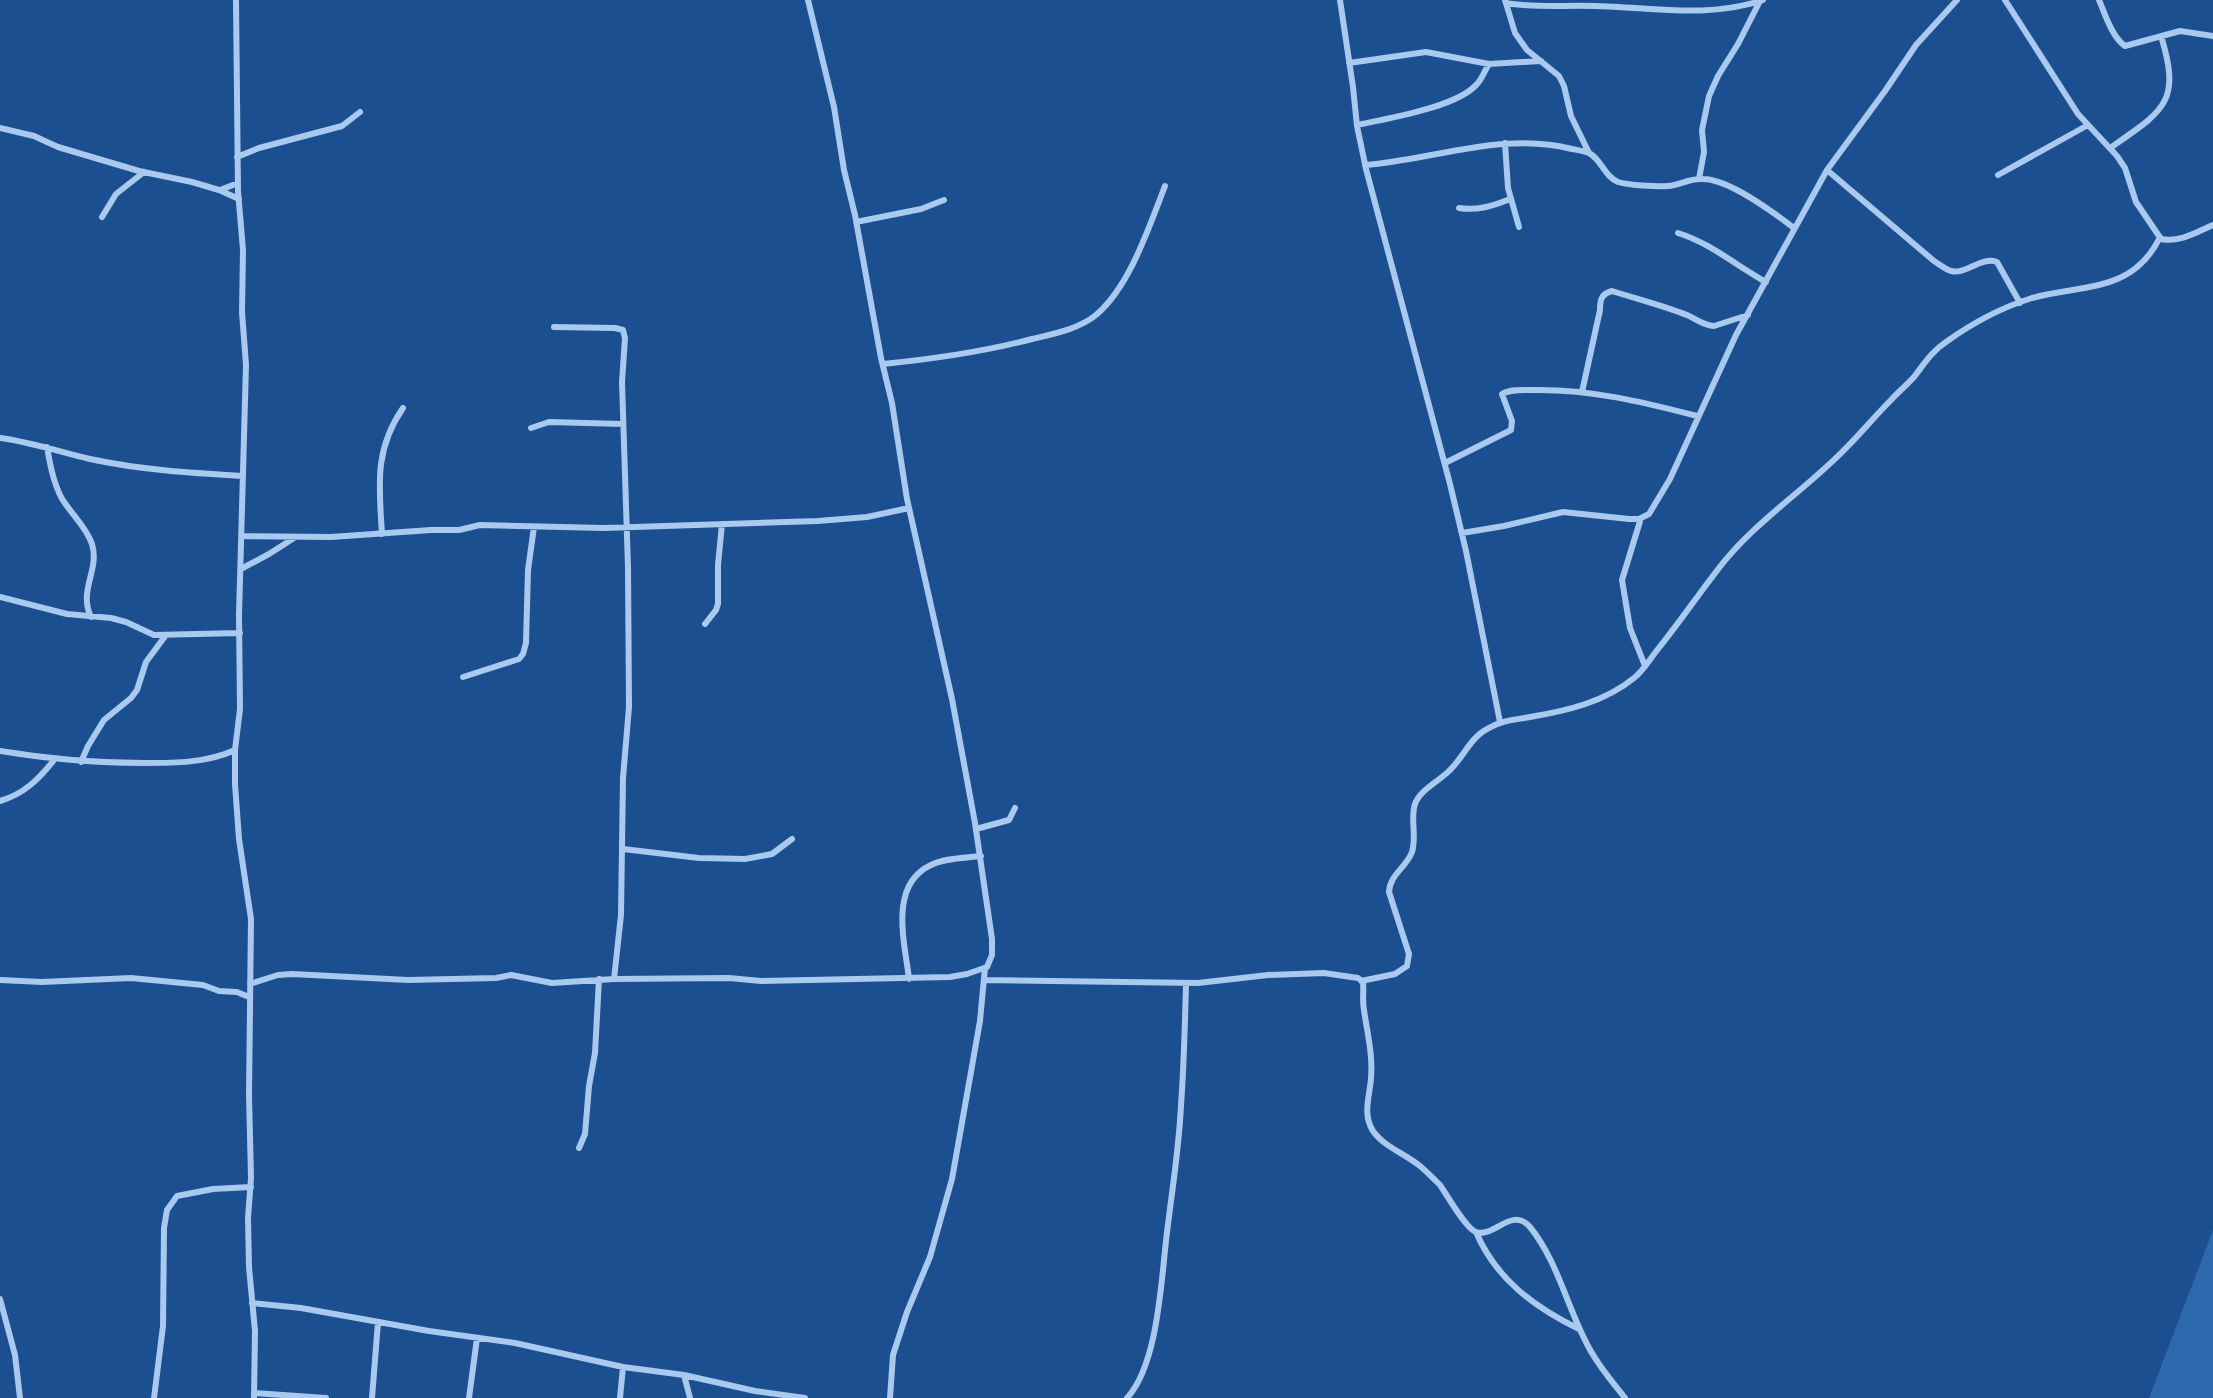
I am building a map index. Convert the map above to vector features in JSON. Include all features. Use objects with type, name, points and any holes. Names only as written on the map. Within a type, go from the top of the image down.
[{"type":"street","points":[[236,0],[237,157],[243,250],[242,312],[246,365],[240,709],[235,750],[239,839],[251,919],[249,997],[251,1187],[248,1218],[255,1331],[254,1396],[301,1395],[326,1398]]},
{"type":"street","points":[[808,0],[834,107],[844,170],[892,403],[909,508],[948,679],[981,856],[992,939],[992,954],[985,968],[980,1021],[952,1179],[933,1247],[907,1312],[893,1355],[890,1398]]},
{"type":"street","points":[[1340,0],[1357,125],[1365,165],[1462,533],[1500,722]]},
{"type":"street","points":[[1462,533],[1563,512],[1629,519],[1641,518],[1649,514],[1670,479],[1736,335],[1827,170],[1916,45],[1957,0]]},
{"type":"street","points":[[2005,0],[2067,98],[2125,168],[2136,202],[2160,237],[2170,241],[2181,239],[2213,225]]},
{"type":"street","points":[[2099,0],[2115,34],[2125,46],[2180,32],[2213,36]]},
{"type":"street","points":[[1589,153],[1571,116],[1564,86],[1559,76],[1527,50],[1515,33],[1506,2],[1524,6],[1592,3],[1704,12],[1761,1]]},
{"type":"street","points":[[1699,179],[1704,152],[1702,130],[1709,96],[1761,1]]},
{"type":"street","points":[[2110,148],[2153,117],[2165,102],[2170,84],[2167,57],[2161,36]]},
{"type":"street","points":[[1349,63],[1426,52],[1489,64],[1541,61]]},
{"type":"street","points":[[1357,125],[1423,110],[1459,98],[1477,85],[1489,64]]},
{"type":"street","points":[[237,157],[260,148],[342,126],[360,112]]},
{"type":"street","points":[[1998,176],[2088,125]]},
{"type":"street","points":[[0,128],[34,136],[58,147],[144,172],[219,190],[239,199]]},
{"type":"street","points":[[1365,165],[1505,143],[1554,144],[1589,153],[1597,159],[1606,173],[1618,182],[1668,186],[1688,179],[1721,182],[1794,228]]},
{"type":"street","points":[[1505,143],[1508,188],[1519,227]]},
{"type":"street","points":[[1827,170],[1916,246],[1949,270],[1966,269],[1985,261],[1997,262],[2020,303]]},
{"type":"street","points":[[102,217],[116,194],[144,172]]},
{"type":"street","points":[[219,190],[238,183]]},
{"type":"street","points":[[883,364],[966,354],[1015,344],[1076,326],[1095,315],[1115,292],[1133,262],[1165,186]]},
{"type":"street","points":[[1459,208],[1494,206],[1510,199]]},
{"type":"street","points":[[856,222],[921,208],[944,200]]},
{"type":"street","points":[[1678,233],[1706,245],[1766,282]]},
{"type":"street","points":[[1361,981],[1395,974],[1407,966],[1409,954],[1389,892],[1389,885],[1393,876],[1411,855],[1416,801],[1452,768],[1471,742],[1486,729],[1500,722],[1584,705],[1613,693],[1636,677],[1720,566],[1750,534],[1846,449],[1914,377],[1934,351],[1962,332],[2020,303],[2062,291],[2086,289],[2128,275],[2152,253],[2160,237]]},
{"type":"street","points":[[1582,393],[1600,310],[1600,300],[1605,293],[1612,291],[1661,306],[1708,326],[1748,315]]},
{"type":"street","points":[[555,327],[598,327],[623,330],[625,338],[622,382],[630,639],[629,707],[623,778],[621,915],[614,979]]},
{"type":"street","points":[[1445,463],[1511,430],[1512,421],[1502,398],[1505,392],[1555,390],[1616,396],[1697,416]]},
{"type":"street","points":[[382,534],[379,469],[393,422],[403,408]]},
{"type":"street","points":[[531,428],[549,422],[623,424]]},
{"type":"street","points":[[0,438],[91,459],[153,469],[243,476]]},
{"type":"street","points":[[47,447],[53,476],[61,497],[92,545],[93,561],[85,595],[86,606],[92,616]]},
{"type":"street","points":[[242,537],[294,538],[382,534],[459,530],[480,525],[627,527],[722,524],[867,517],[909,508]]},
{"type":"street","points":[[1641,518],[1622,580],[1624,603],[1630,628],[1645,666]]},
{"type":"street","points":[[705,624],[716,610],[718,603],[718,565],[722,524]]},
{"type":"street","points":[[463,677],[511,663],[523,654],[526,643],[528,570],[534,527]]},
{"type":"street","points":[[241,569],[294,538]]},
{"type":"street","points":[[0,597],[67,614],[126,622],[154,635],[240,633]]},
{"type":"street","points":[[81,762],[104,720],[131,698],[137,690],[146,662],[166,635]]},
{"type":"street","points":[[0,752],[81,762],[169,763],[220,757],[235,750]]},
{"type":"street","points":[[0,801],[25,790],[54,760]]},
{"type":"street","points":[[976,829],[1009,820],[1015,808]]},
{"type":"street","points":[[623,849],[699,858],[745,859],[772,854],[792,839]]},
{"type":"street","points":[[909,979],[902,920],[902,905],[907,890],[917,875],[930,865],[981,856]]},
{"type":"street","points":[[250,984],[278,975],[292,974],[408,980],[496,978],[511,975],[552,982],[599,979],[729,978],[761,981],[909,979],[950,977],[985,968]]},
{"type":"street","points":[[984,980],[1186,983],[1268,975],[1324,973],[1358,978],[1361,981],[1371,1054],[1367,1106],[1369,1123],[1373,1131],[1380,1139],[1420,1166],[1438,1184],[1469,1227],[1476,1232],[1491,1262],[1509,1282],[1530,1301],[1580,1329]]},
{"type":"street","points":[[0,980],[42,982],[131,978],[203,985],[219,991],[237,992],[249,997]]},
{"type":"street","points":[[579,1148],[585,1134],[589,1086],[595,1053],[599,979]]},
{"type":"street","points":[[1127,1398],[1133,1392],[1146,1365],[1162,1277],[1181,1107],[1186,983]]},
{"type":"street","points":[[154,1398],[163,1326],[164,1228],[167,1209],[177,1196],[213,1189],[251,1187]]},
{"type":"street","points":[[1476,1232],[1484,1232],[1516,1219],[1525,1222],[1531,1228],[1557,1274],[1580,1329],[1598,1362],[1625,1398]]},
{"type":"street","points":[[0,1299],[15,1355],[20,1398]]},
{"type":"street","points":[[252,1303],[301,1308],[515,1343],[623,1367],[684,1375],[755,1391],[805,1398]]},
{"type":"street","points":[[372,1398],[378,1322]]},
{"type":"street","points":[[469,1398],[477,1338]]},
{"type":"street","points":[[620,1398],[623,1367]]},
{"type":"street","points":[[684,1375],[690,1398]]},
{"type":"shaded area","points":[[2213,1230],[2213,1398],[2149,1398]]}]
